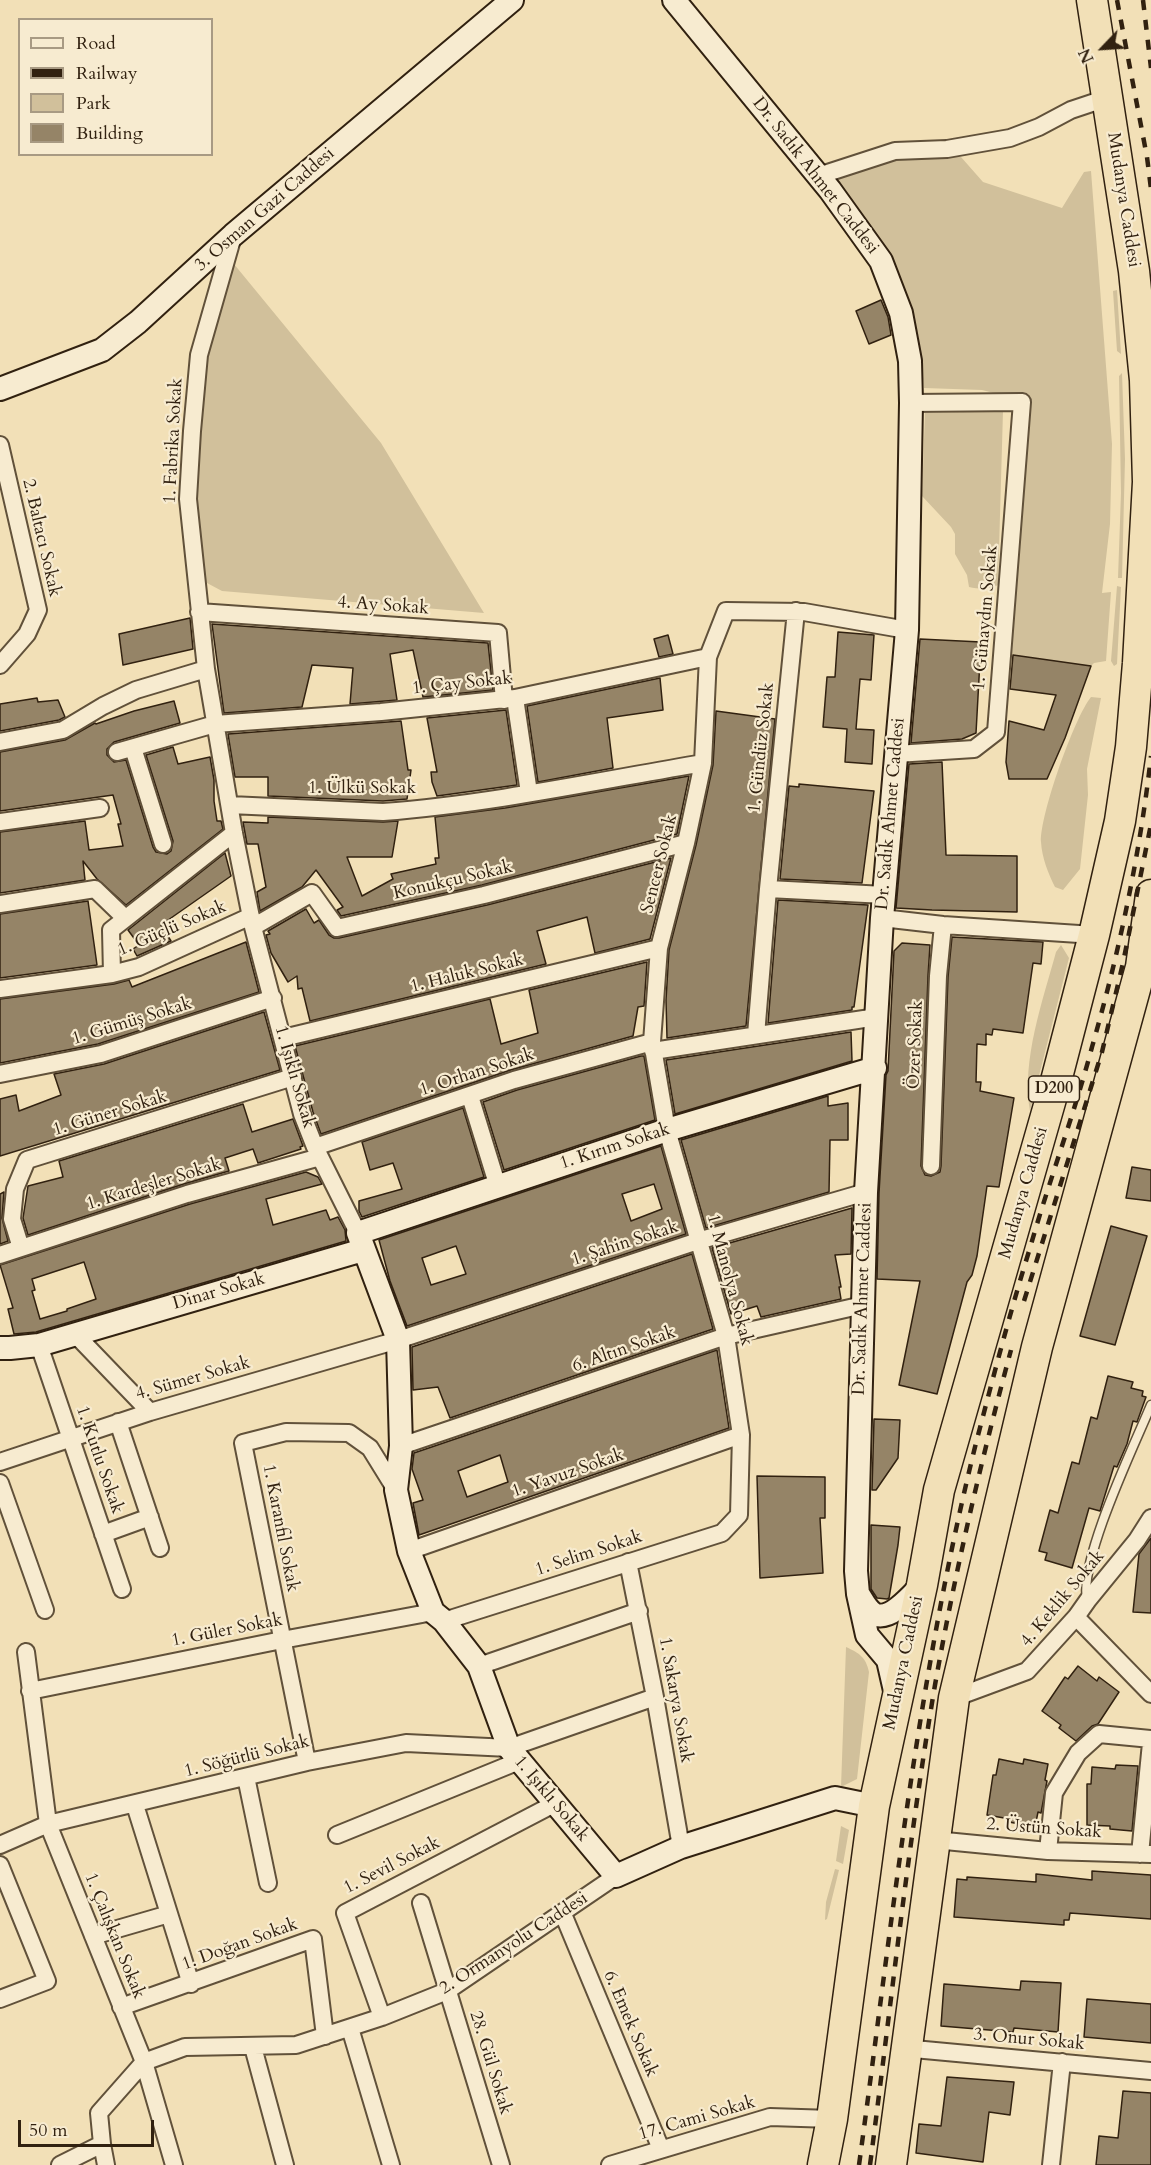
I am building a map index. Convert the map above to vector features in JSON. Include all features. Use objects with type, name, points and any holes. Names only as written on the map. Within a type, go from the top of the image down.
[{"type":"highway","name":"Mudanya Caddesi","points":[[823,2165],[832,2119],[874,1806],[896,1695],[922,1585],[939,1490],[1056,1081],[1094,935],[1120,821],[1131,747],[1148,482],[1145,380],[1134,271],[1092,0]]},
{"type":"highway","name":"D200","points":[[891,2165],[954,1698],[1037,1347],[1141,967],[1151,895]]},
{"type":"main road","name":"3. Osman Gazi Caddesi","points":[[0,389],[102,350],[138,322],[233,235],[512,0]]},
{"type":"main road","name":"Dr. Sadık Ahmet Caddesi","points":[[674,0],[818,176],[881,261],[902,313],[910,361],[907,630],[882,918],[866,1192],[856,1559],[858,1594],[867,1635],[888,1660],[896,1695]]},
{"type":"main road","name":"1. Kırım Sokak","points":[[360,1241],[498,1187],[667,1130],[875,1068]]},
{"type":"main road","name":"Dinar Sokak","points":[[0,1348],[39,1345],[360,1241]]},
{"type":"main road","name":"1. Işıklı Sokak","points":[[360,1241],[398,1340],[401,1446],[396,1490],[409,1551],[438,1616],[479,1666],[514,1754],[616,1876]]},
{"type":"main road","points":[[858,1594],[875,1615],[885,1615],[898,1609],[922,1585]]},
{"type":"main road","name":"2. Ormanyolu Caddesi","points":[[616,1876],[681,1847],[836,1798],[874,1806]]},
{"type":"street","points":[[818,176],[895,151],[947,149],[1010,138],[1039,127],[1071,110],[1107,98]]},
{"type":"street","name":"1. Fabrika Sokak","points":[[215,724],[206,669],[188,499],[199,354],[233,235]]},
{"type":"street","name":"1. Günaydın Sokak","points":[[896,754],[974,749],[996,732],[1022,402],[911,404]]},
{"type":"street","name":"2. Baltacı Sokak","points":[[0,445],[38,610],[27,634],[0,665]]},
{"type":"street","name":"Sencer Sokak","points":[[667,1130],[652,1046],[659,948],[686,843],[703,763],[708,657],[726,610],[796,611]]},
{"type":"street","points":[[796,611],[907,630]]},
{"type":"street","name":"1. Gündüz Sokak","points":[[756,1035],[796,611]]},
{"type":"street","name":"4. Ay Sokak","points":[[200,612],[498,633],[510,699]]},
{"type":"street","name":"1. Çay Sokak","points":[[117,752],[215,724],[381,712],[510,699],[708,657]]},
{"type":"street","points":[[0,742],[63,730],[103,706],[136,690],[206,669]]},
{"type":"street","points":[[510,699],[530,793]]},
{"type":"street","name":"1. Işıklı Sokak","points":[[215,724],[252,922],[302,1114],[360,1241]]},
{"type":"street","points":[[134,748],[163,844]]},
{"type":"street","name":"1. Ülkü Sokak","points":[[230,806],[383,812],[530,793],[703,763]]},
{"type":"street","points":[[0,822],[100,808]]},
{"type":"street","points":[[112,974],[111,930],[234,833]]},
{"type":"street","name":"Konukçu Sokak","points":[[252,922],[312,893],[337,928],[484,895],[686,843]]},
{"type":"street","points":[[0,904],[95,889],[126,918]]},
{"type":"street","points":[[768,889],[885,895]]},
{"type":"street","points":[[882,918],[943,926],[1094,935]]},
{"type":"street","name":"1. Güçlü Sokak","points":[[0,989],[112,974],[139,967],[252,922]]},
{"type":"street","name":"Özer Sokak","points":[[931,1166],[938,987],[943,926]]},
{"type":"street","name":"1. Haluk Sokak","points":[[283,1038],[659,948]]},
{"type":"street","name":"1. Gümüş Sokak","points":[[0,1074],[102,1054],[273,998]]},
{"type":"street","name":"1. Orhan Sokak","points":[[318,1152],[513,1080],[652,1046],[756,1035],[877,1017]]},
{"type":"street","name":"1. Güner Sokak","points":[[21,1248],[12,1219],[15,1189],[27,1160],[293,1077]]},
{"type":"street","points":[[470,1096],[498,1187]]},
{"type":"street","name":"1. Manolya Sokak","points":[[667,1130],[726,1336],[741,1435],[739,1515]]},
{"type":"street","name":"1. Kardeşler Sokak","points":[[0,1255],[318,1152]]},
{"type":"street","name":"1. Şahin Sokak","points":[[398,1340],[698,1241],[866,1192]]},
{"type":"street","name":"6. Altın Sokak","points":[[401,1446],[726,1336],[863,1305]]},
{"type":"street","points":[[75,1334],[150,1412]]},
{"type":"street","name":"4. Sümer Sokak","points":[[0,1462],[150,1412],[398,1340]]},
{"type":"street","name":"1. Kutlu Sokak","points":[[39,1345],[122,1589]]},
{"type":"street","points":[[118,1422],[160,1548]]},
{"type":"street","name":"1. Işıklı Sokak","points":[[243,1443],[286,1432],[349,1433],[370,1448],[396,1490]]},
{"type":"street","name":"1. Yavuz Sokak","points":[[409,1551],[741,1435]]},
{"type":"street","name":"1. Karanfil Sokak","points":[[243,1443],[307,1762]]},
{"type":"street","points":[[0,1483],[45,1610]]},
{"type":"street","name":"1. Selim Sokak","points":[[438,1616],[722,1533],[739,1515]]},
{"type":"street","points":[[103,1534],[150,1517]]},
{"type":"street","name":"4. Keklik Sokak","points":[[954,1698],[1027,1671],[1076,1617],[1137,1540],[1151,1518]]},
{"type":"street","name":"1. Sakarya Sokak","points":[[628,1562],[655,1697],[681,1847]]},
{"type":"street","points":[[479,1666],[639,1611]]},
{"type":"street","name":"1. Güler Sokak","points":[[30,1690],[282,1640],[438,1616]]},
{"type":"street","points":[[1076,1617],[1151,1694]]},
{"type":"street","name":"1. Çalışkan Sokak","points":[[26,1652],[48,1824],[144,2062],[174,2165]]},
{"type":"street","points":[[337,1835],[514,1754],[655,1697]]},
{"type":"street","points":[[1048,1851],[1054,1793],[1078,1753],[1099,1734],[1151,1739]]},
{"type":"street","name":"1. Söğütlü Sokak","points":[[0,1845],[48,1824],[307,1762],[405,1743],[514,1754]]},
{"type":"street","points":[[1145,1854],[1151,1743]]},
{"type":"street","points":[[246,1777],[268,1883]]},
{"type":"street","name":"1. Sevil Sokak","points":[[382,2017],[345,1913],[556,1803]]},
{"type":"street","points":[[135,1805],[190,1984]]},
{"type":"street","name":"2. Üstün Sokak","points":[[935,1839],[1048,1851],[1145,1854]]},
{"type":"street","points":[[0,1865],[47,1981],[0,1999]]},
{"type":"street","name":"2. Ormanyolu Caddesi","points":[[144,2062],[185,2047],[296,2045],[382,2017],[447,1991],[616,1876]]},
{"type":"street","name":"28. Gül Sokak","points":[[421,1903],[501,2165]]},
{"type":"street","points":[[93,1936],[169,1914]]},
{"type":"street","name":"6. Emek Sokak","points":[[563,1914],[661,2149]]},
{"type":"street","name":"1. Doğan Sokak","points":[[121,2007],[313,1939],[325,2036]]},
{"type":"street","points":[[350,2028],[391,2165]]},
{"type":"street","points":[[253,2047],[285,2165]]},
{"type":"street","name":"3. Onur Sokak","points":[[905,2048],[1151,2071]]},
{"type":"street","points":[[106,2165],[99,2113],[144,2062]]},
{"type":"street","points":[[1051,2165],[1062,2062]]},
{"type":"street","name":"17. Cami Sokak","points":[[610,2165],[770,2117],[832,2119]]},
{"type":"street","points":[[60,2165],[102,2144]]},
{"type":"lane","points":[[1088,1600],[1085,1582],[1097,1536],[1151,1405]]},
{"type":"green space","points":[[935,156],[961,157],[983,182],[1062,208],[1084,172],[1091,171],[1112,444],[1110,524],[1102,593],[1111,592],[1106,661],[1094,663],[1091,666],[1011,655],[1013,581],[1025,420],[1002,395],[982,390],[924,388],[918,334],[904,295],[832,186],[841,175],[860,167]]},
{"type":"green space","points":[[229,258],[381,443],[484,613],[222,591],[207,583],[200,568],[194,490],[206,352]]},
{"type":"green space","points":[[1117,290],[1121,354],[1117,351],[1113,291]]},
{"type":"green space","points":[[1122,373],[1125,459],[1122,578],[1118,578],[1121,493],[1119,376]]},
{"type":"green space","points":[[1003,411],[998,585],[980,589],[973,588],[969,587],[967,575],[955,554],[955,534],[922,496],[925,413]]},
{"type":"green space","points":[[1117,586],[1121,587],[1117,664],[1114,666],[1111,661]]},
{"type":"green space","points":[[1091,697],[1101,698],[1087,769],[1088,795],[1080,869],[1063,890],[1055,887],[1046,865],[1041,842],[1042,829],[1067,745]]},
{"type":"green space","points":[[1061,945],[1069,958],[1030,1111],[1028,1072],[1031,1051],[1045,990],[1056,952]]},
{"type":"green space","points":[[846,1647],[861,1656],[869,1672],[857,1779],[841,1787]]},
{"type":"green space","points":[[841,1826],[849,1830],[843,1864],[836,1861]]},
{"type":"green space","points":[[835,1869],[839,1870],[825,1920],[826,1902]]},
{"type":"building","points":[[881,300],[888,317],[891,335],[869,344],[856,311]]},
{"type":"building","points":[[190,618],[193,649],[123,665],[119,634]]},
{"type":"building","points":[[212,624],[488,643],[493,690],[423,697],[413,650],[390,654],[397,700],[350,704],[353,668],[312,665],[302,707],[224,713]]},
{"type":"building","points":[[838,632],[874,635],[871,680],[860,679],[856,729],[874,730],[872,764],[845,762],[847,729],[823,727],[827,677],[835,677]]},
{"type":"building","points":[[668,635],[673,654],[659,657],[654,639]]},
{"type":"building","points":[[920,639],[981,642],[976,733],[962,739],[911,743]]},
{"type":"building","points":[[1013,655],[1091,666],[1065,738],[1047,779],[1009,779],[1006,762],[1009,721],[1044,730],[1056,695],[1010,689]]},
{"type":"building","points":[[660,678],[663,710],[607,718],[613,768],[538,782],[527,706]]},
{"type":"building","points":[[37,698],[38,702],[58,700],[65,717],[0,731],[0,704]]},
{"type":"building","points":[[174,701],[180,723],[114,742],[107,749],[107,755],[114,762],[126,760],[156,852],[167,854],[171,851],[173,841],[146,755],[173,747],[178,764],[210,757],[217,821],[221,821],[223,829],[126,905],[97,879],[83,861],[85,880],[0,893],[0,832],[85,821],[89,850],[123,846],[118,824],[121,824],[113,795],[0,811],[0,752],[65,740],[95,723]]},
{"type":"building","points":[[506,710],[517,785],[437,796],[432,782],[431,772],[437,772],[427,718]]},
{"type":"building","points":[[716,711],[775,719],[746,1026],[667,1038],[666,1000],[669,950],[696,845],[713,765]]},
{"type":"building","points":[[401,721],[408,770],[411,770],[407,799],[383,801],[268,796],[268,777],[235,777],[228,734]]},
{"type":"building","points":[[942,762],[946,855],[1017,856],[1017,912],[896,908],[909,764]]},
{"type":"building","points":[[689,776],[677,834],[482,885],[341,916],[337,910],[343,907],[316,870],[302,887],[260,911],[257,892],[266,887],[258,844],[247,844],[243,822],[268,823],[268,817],[398,821],[392,857],[347,857],[362,896],[393,879],[391,874],[436,864],[435,858],[439,858],[435,817],[505,808]]},
{"type":"building","points":[[799,784],[874,791],[862,883],[780,879],[789,786],[799,787]]},
{"type":"building","points":[[225,853],[231,876],[161,925],[171,941],[137,956],[133,949],[139,945],[128,930]]},
{"type":"building","points":[[671,858],[650,939],[595,953],[587,917],[537,931],[546,964],[310,1021],[302,988],[298,989],[297,976],[288,982],[271,953],[266,935],[270,934],[268,931],[306,909],[314,923],[319,920],[329,935],[339,938],[487,905]]},
{"type":"building","points":[[778,900],[868,905],[852,1010],[768,1023]]},
{"type":"building","points":[[88,901],[97,965],[0,978],[0,914]]},
{"type":"building","points":[[952,937],[1043,942],[1041,964],[1033,963],[1023,1033],[993,1029],[992,1035],[986,1034],[986,1045],[977,1044],[976,1082],[981,1082],[980,1091],[1014,1098],[999,1187],[987,1186],[977,1256],[972,1275],[967,1282],[937,1394],[899,1385],[920,1281],[877,1279],[879,1193],[894,951],[902,943],[930,945],[921,1166],[925,1175],[931,1176],[940,1172],[948,977]]},
{"type":"building","points":[[246,942],[259,992],[98,1044],[0,1063],[0,999],[129,980],[132,987]]},
{"type":"building","points":[[647,962],[644,1006],[638,1007],[633,1036],[511,1070],[321,1134],[295,1046],[490,999],[501,1044],[538,1033],[529,990]]},
{"type":"building","points":[[264,1012],[280,1070],[0,1156],[0,1099],[16,1095],[19,1111],[61,1095],[54,1074],[104,1064]]},
{"type":"building","points":[[851,1032],[852,1061],[675,1114],[666,1060]]},
{"type":"building","points":[[644,1056],[655,1120],[504,1170],[483,1102],[517,1090]]},
{"type":"building","points":[[828,1096],[828,1106],[848,1103],[848,1140],[830,1140],[829,1192],[706,1228],[681,1140]]},
{"type":"building","points":[[243,1104],[252,1132],[293,1119],[303,1146],[300,1147],[301,1149],[258,1163],[253,1149],[225,1158],[229,1171],[28,1235],[23,1218],[28,1186],[63,1177],[59,1161]]},
{"type":"building","points":[[463,1108],[484,1177],[362,1217],[359,1211],[359,1201],[402,1189],[393,1163],[370,1170],[362,1142]]},
{"type":"building","points":[[661,1146],[686,1234],[407,1326],[390,1281],[379,1240]],"holes":[[[654,1184],[662,1209],[631,1221],[622,1194]],[[456,1246],[466,1274],[431,1285],[422,1258]]]},
{"type":"building","points":[[1132,1167],[1151,1170],[1151,1201],[1126,1198]]},
{"type":"building","points":[[306,1172],[318,1177],[322,1184],[266,1199],[273,1225],[326,1210],[330,1220],[338,1217],[345,1230],[346,1241],[36,1332],[14,1334],[8,1309],[13,1308],[0,1265],[190,1204]],"holes":[[[84,1262],[96,1299],[40,1319],[32,1291],[35,1290],[32,1279]]]},
{"type":"building","points":[[4,1192],[2,1218],[8,1241],[0,1244],[0,1194]]},
{"type":"building","points":[[852,1208],[851,1254],[835,1255],[841,1299],[761,1317],[757,1306],[731,1314],[712,1248]]},
{"type":"building","points":[[1111,1226],[1147,1236],[1115,1345],[1080,1336]]},
{"type":"building","points":[[692,1254],[713,1329],[450,1418],[438,1387],[413,1390],[412,1347]]},
{"type":"building","points":[[717,1350],[729,1428],[419,1535],[413,1503],[423,1500],[412,1469],[414,1453]],"holes":[[[500,1455],[508,1482],[467,1497],[458,1471]]]},
{"type":"building","points":[[1108,1376],[1133,1382],[1131,1388],[1143,1391],[1142,1396],[1146,1397],[1137,1422],[1133,1421],[1127,1444],[1117,1467],[1114,1466],[1100,1511],[1089,1508],[1072,1568],[1045,1560],[1047,1553],[1039,1551],[1050,1510],[1058,1513],[1072,1462],[1079,1464],[1091,1417],[1097,1419]]},
{"type":"building","points":[[874,1419],[900,1420],[898,1458],[876,1490],[872,1490]]},
{"type":"building","points":[[757,1476],[825,1477],[825,1518],[820,1518],[823,1573],[760,1578]]},
{"type":"building","points":[[871,1525],[900,1527],[887,1599],[877,1598],[871,1589]]},
{"type":"building","points":[[1151,1538],[1151,1613],[1133,1612],[1139,1554]]},
{"type":"building","points":[[1078,1666],[1097,1681],[1099,1677],[1119,1692],[1098,1724],[1092,1726],[1076,1741],[1059,1728],[1061,1725],[1042,1711],[1065,1677],[1068,1679]]},
{"type":"building","points":[[999,1759],[1023,1764],[1024,1759],[1048,1764],[1041,1813],[1038,1812],[1035,1827],[987,1815],[993,1775],[996,1775]]},
{"type":"building","points":[[1116,1765],[1138,1766],[1132,1831],[1110,1829],[1110,1826],[1087,1825],[1087,1784],[1091,1784],[1092,1767],[1115,1769]]},
{"type":"building","points":[[1092,1871],[1151,1875],[1151,1919],[1070,1913],[1069,1920],[1064,1920],[1064,1925],[954,1917],[957,1879],[967,1880],[967,1877],[1036,1882],[1036,1874],[1092,1880]]},
{"type":"building","points":[[1021,1981],[1061,1983],[1058,2032],[1014,2028],[1013,2032],[941,2026],[944,1984],[1020,1990]]},
{"type":"building","points":[[1087,1999],[1151,2004],[1151,2043],[1084,2037]]},
{"type":"building","points":[[947,2077],[1014,2082],[1010,2115],[989,2112],[983,2162],[916,2153],[919,2124],[941,2126]]},
{"type":"building","points":[[1123,2091],[1151,2093],[1151,2165],[1096,2165],[1099,2136],[1118,2138]]},
{"type":"railway","points":[[1117,0],[1151,189]]},
{"type":"railway","points":[[1143,0],[1151,68]]},
{"type":"railway","points":[[859,2165],[908,1802],[937,1622],[955,1532],[1009,1321],[1037,1223],[1085,1072],[1111,976],[1135,866],[1151,756]]},
{"type":"railway","points":[[1024,1301],[1102,1052],[1123,963],[1151,824]]},
{"type":"railway","points":[[870,2165],[908,1865],[935,1685],[969,1517],[1011,1350]]}]
